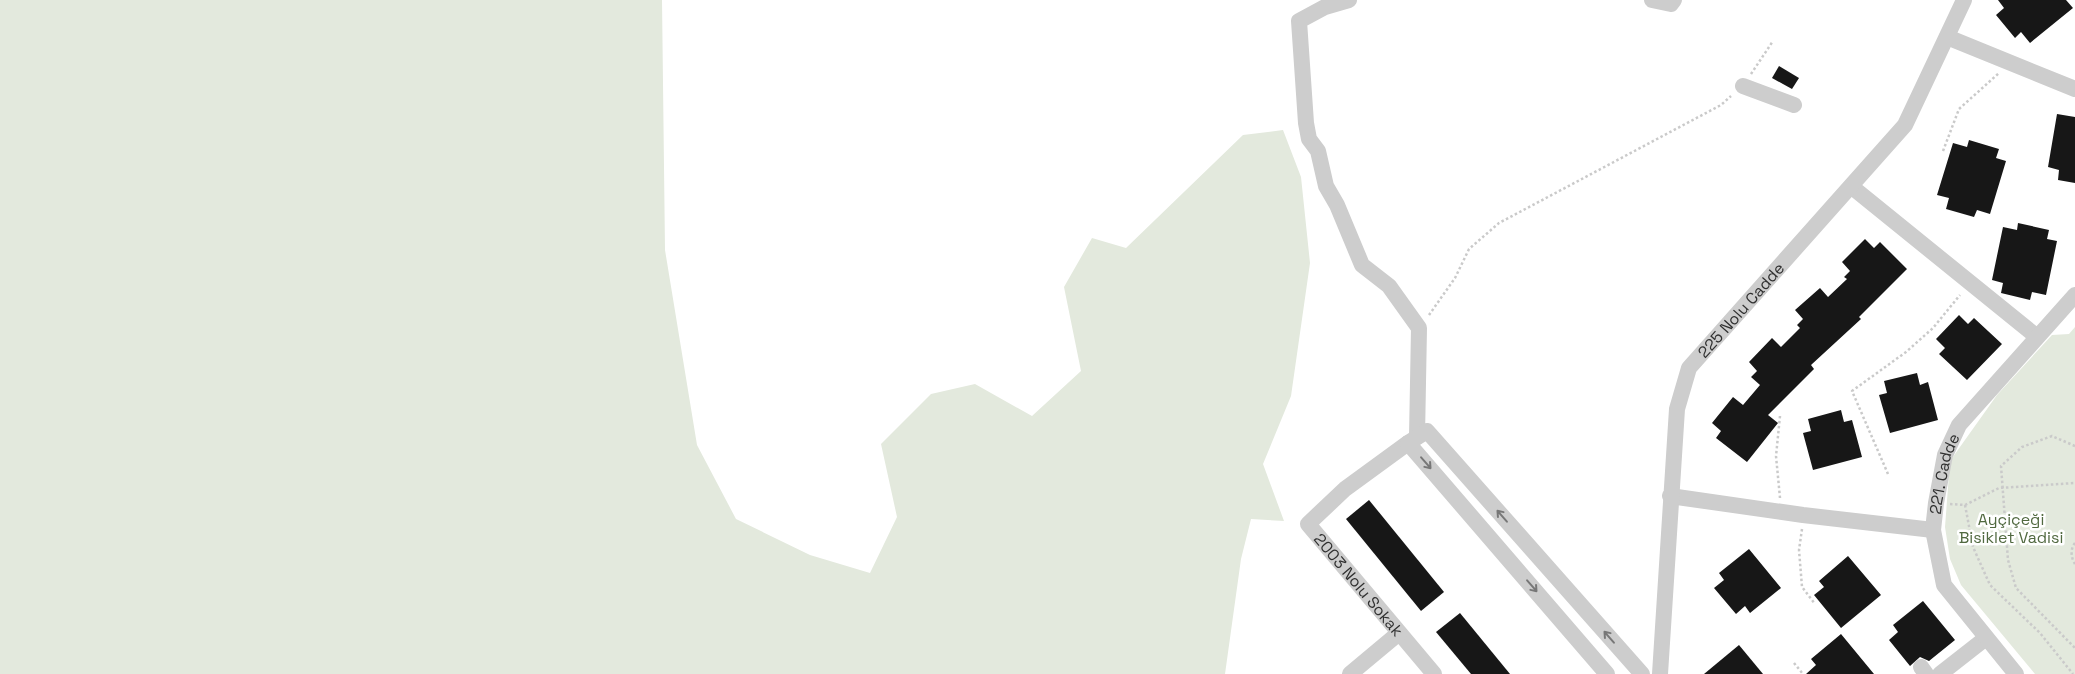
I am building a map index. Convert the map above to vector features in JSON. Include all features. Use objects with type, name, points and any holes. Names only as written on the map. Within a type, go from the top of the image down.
[{"type":"street","points":[[1349,0],[1325,7],[1299,22],[1302,40],[1304,99],[1309,139],[1318,151],[1326,186],[1337,205],[1362,265],[1389,286],[1419,328],[1413,440],[1604,673]]},
{"type":"street","points":[[1652,0],[1671,4],[1674,0]]},
{"type":"street","name":"225 Nolu Cadde","points":[[1660,674],[1676,409],[1689,368],[1852,187],[1905,125],[1964,0]]},
{"type":"street","points":[[1947,37],[2075,89]]},
{"type":"street","points":[[1743,86],[1794,105]]},
{"type":"street","points":[[1852,187],[1969,284],[2036,336]]},
{"type":"street","name":"221. Cadde","points":[[2016,674],[1944,585],[1933,530],[1946,455],[1959,425],[2036,336],[2075,295]]},
{"type":"street","points":[[1413,440],[1427,431],[1642,674]]},
{"type":"street","name":"2003 Nolu Sokak","points":[[1413,440],[1345,489],[1308,524],[1434,674]]},
{"type":"street","points":[[1670,496],[1803,516],[1933,530]]},
{"type":"street","points":[[1350,674],[1398,633]]},
{"type":"street","points":[[1940,674],[1986,638]]},
{"type":"path","points":[[1419,328],[1455,278],[1470,249],[1485,233],[1499,223],[1721,105],[1743,86],[1773,41]]},
{"type":"path","points":[[1943,151],[1959,109],[2010,64]]},
{"type":"path","points":[[1888,474],[1852,391],[1933,328],[1969,284]]},
{"type":"path","points":[[1780,416],[1776,456],[1782,512]]},
{"type":"path","points":[[2075,446],[2052,436],[2022,448],[2001,466],[2008,560],[2016,588],[2075,648]]},
{"type":"path","points":[[2073,674],[2040,633],[1990,585],[1973,547],[1965,505],[1999,488],[2075,483]]},
{"type":"path","points":[[1803,516],[1800,550],[1802,587],[1815,604]]},
{"type":"path","points":[[2075,543],[2072,547],[2071,556],[2075,564]]},
{"type":"path","points":[[1794,662],[1803,674]]},
{"type":"green space","points":[[0,0],[662,0],[665,250],[697,445],[736,519],[810,555],[870,573],[897,517],[881,444],[931,394],[975,384],[1032,416],[1081,371],[1064,287],[1092,238],[1126,248],[1243,135],[1283,130],[1301,177],[1310,263],[1291,396],[1263,464],[1284,521],[1251,519],[1241,559],[1225,674],[0,674]]},
{"type":"green space","name":"Ayçiçeği Bisiklet Vadisi","points":[[2075,327],[2075,674],[2035,674],[1961,585],[1950,559],[1945,527],[1950,461],[1997,395],[2052,335],[2069,334]]},
{"type":"building","points":[[1998,0],[2066,0],[2073,8],[2030,43],[2021,32],[2015,38],[1996,15],[2004,8]]},
{"type":"building","points":[[1779,66],[1799,78],[1792,89],[1772,78]]},
{"type":"building","points":[[2057,114],[2075,117],[2075,183],[2058,180],[2059,170],[2048,167]]},
{"type":"building","points":[[1969,140],[1999,149],[1996,158],[2006,161],[1990,214],[1977,210],[1974,217],[1946,209],[1949,198],[1937,195],[1953,143],[1967,147]]},
{"type":"building","points":[[2018,223],[2049,230],[2047,239],[2057,241],[2046,295],[2032,292],[2030,300],[2001,293],[2003,283],[1992,280],[2003,227],[2017,230]]},
{"type":"building","points":[[1865,239],[1874,248],[1880,242],[1907,269],[1859,317],[1861,319],[1811,365],[1814,369],[1768,415],[1778,423],[1747,462],[1716,438],[1721,431],[1712,423],[1733,397],[1743,405],[1760,385],[1751,377],[1757,371],[1749,362],[1772,338],[1781,347],[1800,328],[1797,325],[1803,319],[1795,310],[1820,288],[1828,297],[1847,279],[1844,277],[1850,271],[1842,262]]},
{"type":"building","points":[[1959,315],[1968,324],[1974,318],[2002,344],[1967,380],[1939,354],[1945,348],[1936,339]]},
{"type":"building","points":[[1917,373],[1920,385],[1928,382],[1938,420],[1890,433],[1879,395],[1887,393],[1884,381]]},
{"type":"building","points":[[1841,410],[1844,422],[1852,420],[1862,457],[1813,470],[1803,433],[1811,431],[1808,419]]},
{"type":"building","points":[[1369,500],[1444,592],[1421,611],[1346,519]]},
{"type":"building","points":[[1749,549],[1781,588],[1750,613],[1745,606],[1736,614],[1714,588],[1724,580],[1719,573]]},
{"type":"building","points":[[1848,556],[1881,595],[1841,628],[1814,595],[1824,587],[1819,581]]},
{"type":"building","points":[[1923,601],[1955,640],[1929,661],[1920,657],[1910,666],[1889,640],[1898,632],[1893,625]]},
{"type":"building","points":[[1460,613],[1510,674],[1471,674],[1436,632]]},
{"type":"building","points":[[1841,634],[1874,674],[1806,674],[1816,665],[1811,659]]},
{"type":"building","points":[[1739,645],[1763,674],[1704,674]]}]
